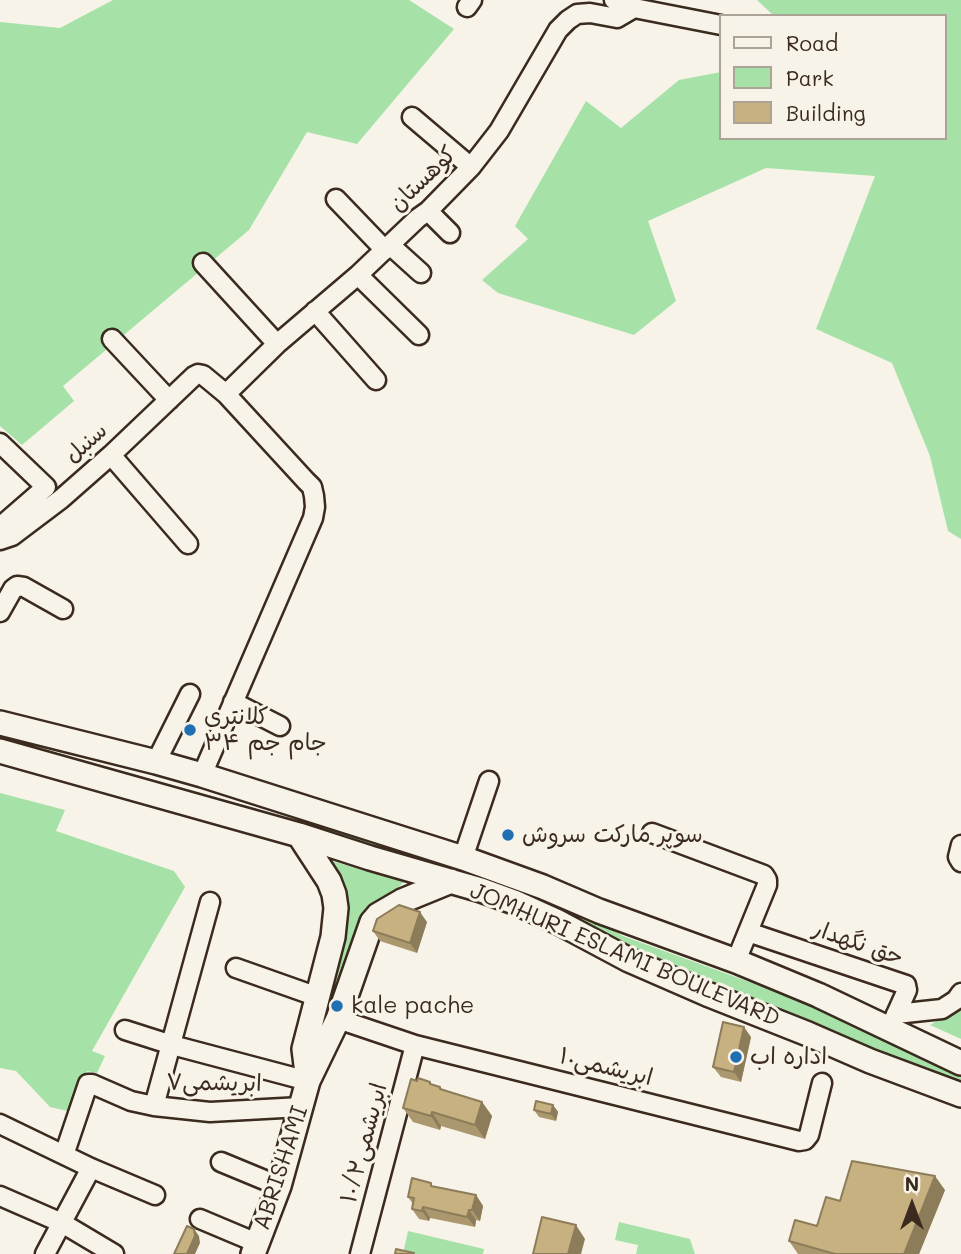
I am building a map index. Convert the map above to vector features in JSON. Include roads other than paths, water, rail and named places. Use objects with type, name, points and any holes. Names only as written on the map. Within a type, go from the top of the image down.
[{"type":"main road","name":"JOMHURI ESLAMI BOULEVARD","points":[[0,723],[202,775],[463,858],[893,1022],[961,1063]]},
{"type":"main road","name":"JOMHURI ESLAMI BOULEVARD","points":[[0,751],[299,835],[481,890],[556,921],[629,960],[707,994],[961,1095]]},
{"type":"main road","points":[[299,835],[329,880],[336,908],[333,937],[304,1049],[308,1081]]},
{"type":"main road","points":[[308,1081],[338,1019],[375,918],[402,901],[452,881]]},
{"type":"main road","name":"ABRISHAMI","points":[[255,1249],[279,1186],[308,1081]]},
{"type":"street","name":"کوهستان","points":[[614,0],[634,8],[720,25]]},
{"type":"street","name":"کوهستان","points":[[226,394],[277,344],[428,211],[471,167],[499,131],[558,30],[576,13],[617,18],[634,8]]},
{"type":"street","points":[[412,117],[471,167]]},
{"type":"street","points":[[336,199],[387,247],[421,272]]},
{"type":"street","points":[[428,211],[450,233]]},
{"type":"street","points":[[203,263],[277,344]]},
{"type":"street","points":[[358,275],[419,335]]},
{"type":"street","points":[[315,311],[376,380]]},
{"type":"street","points":[[112,340],[169,400]]},
{"type":"street","name":"سنبل","points":[[3,533],[61,499],[198,374],[226,394]]},
{"type":"street","points":[[202,775],[313,518],[315,507],[312,487],[226,394]]},
{"type":"street","points":[[0,443],[47,487],[3,533]]},
{"type":"street","points":[[111,455],[188,544]]},
{"type":"street","points":[[0,612],[17,586],[24,587],[63,609]]},
{"type":"street","points":[[156,762],[190,694]]},
{"type":"street","points":[[233,702],[280,726]]},
{"type":"street","points":[[463,858],[489,780]]},
{"type":"street","points":[[652,833],[764,875],[766,885],[736,961]]},
{"type":"street","points":[[961,845],[958,857],[961,862]]},
{"type":"street","points":[[154,1106],[210,902]]},
{"type":"street","name":"حق نگهدار","points":[[748,932],[906,985],[907,990],[893,1022]]},
{"type":"street","points":[[236,968],[318,997]]},
{"type":"street","points":[[893,1022],[942,1009],[956,1000],[961,993]]},
{"type":"street","name":"ابریشمی۱۰","points":[[338,1019],[415,1045],[799,1141],[809,1135],[822,1083]]},
{"type":"street","points":[[125,1030],[308,1081]]},
{"type":"street","name":"۱۰/۲ابریشمی","points":[[360,1254],[415,1045]]},
{"type":"street","name":"ابریشمی۷","points":[[64,1155],[88,1084],[131,1101],[154,1106],[210,1112],[301,1107]]},
{"type":"street","points":[[0,1124],[91,1168],[155,1195]]},
{"type":"street","points":[[221,1162],[279,1186]]},
{"type":"street","points":[[45,1254],[91,1168]]},
{"type":"street","points":[[0,1196],[62,1223],[114,1254]]},
{"type":"street","points":[[200,1219],[255,1249]]},
{"type":"place","name":"کلانتری ۳۴ جام جم","points":[[190,730]]},
{"type":"place","name":"سوپر مارکت سروش","points":[[508,835]]},
{"type":"place","name":"kale pache","points":[[337,1006]]},
{"type":"place","name":"اداره اب","points":[[736,1057]]}]
